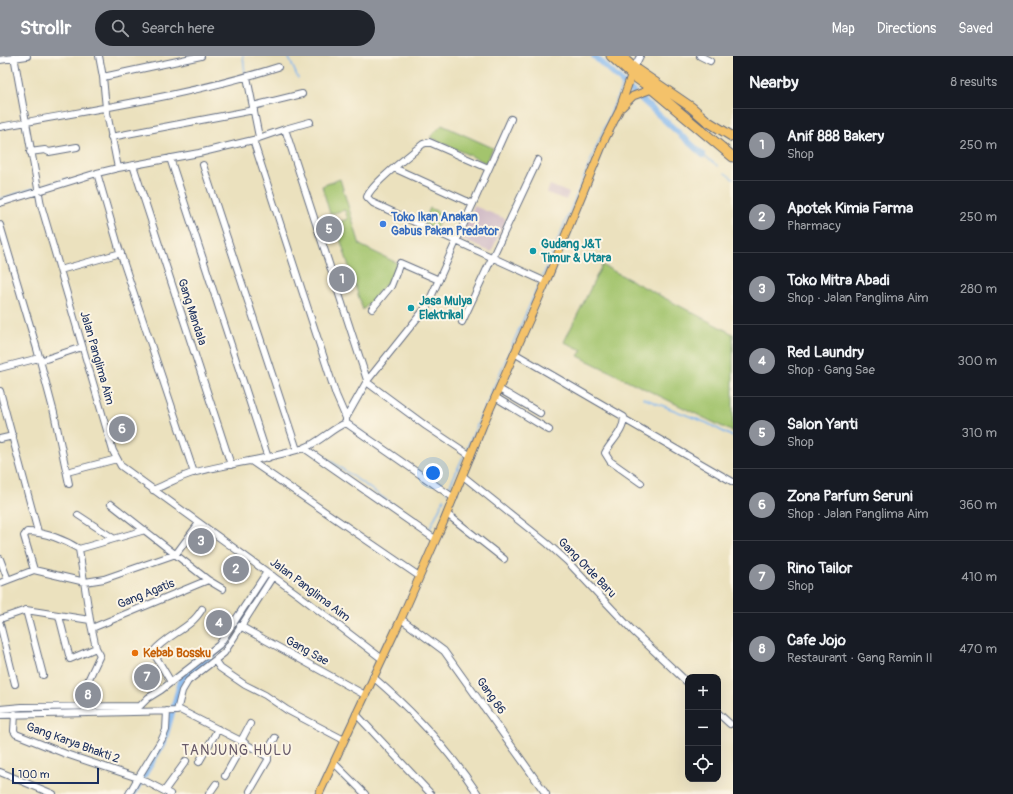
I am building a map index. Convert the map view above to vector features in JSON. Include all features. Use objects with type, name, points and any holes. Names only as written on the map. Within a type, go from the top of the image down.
[{"type":"highway","points":[[611,56],[632,75],[652,89],[733,157]]},
{"type":"highway","points":[[621,56],[632,75],[691,107],[707,120],[733,137]]},
{"type":"main road","points":[[319,794],[364,695],[382,658],[403,621],[419,576],[454,498],[514,353],[546,282],[605,139],[619,111],[632,75]]},
{"type":"main road","points":[[619,111],[627,100],[633,96],[652,89]]},
{"type":"street","points":[[0,60],[27,56]]},
{"type":"street","points":[[98,56],[103,77],[111,137],[118,168]]},
{"type":"street","points":[[103,77],[201,56]]},
{"type":"street","points":[[632,75],[640,56]]},
{"type":"street","points":[[700,56],[710,61]]},
{"type":"street","name":"Jalan Panglima Aim","points":[[14,57],[37,192],[110,441],[121,466],[270,574],[382,658]]},
{"type":"street","points":[[0,128],[179,94],[247,77],[278,67]]},
{"type":"street","points":[[247,77],[253,108],[256,138],[336,395],[346,421],[454,498]]},
{"type":"street","points":[[111,137],[253,108],[302,94]]},
{"type":"street","points":[[153,490],[194,473],[268,458],[304,448],[326,436],[346,421],[367,381],[427,306],[511,119]]},
{"type":"street","points":[[0,203],[97,173],[199,153],[310,122]]},
{"type":"street","points":[[285,129],[367,381],[401,408],[471,456]]},
{"type":"street","points":[[488,168],[429,142],[423,144],[394,168],[370,190],[367,197],[373,203],[546,282]]},
{"type":"street","points":[[30,152],[45,150],[48,152],[77,147]]},
{"type":"street","points":[[170,158],[268,458]]},
{"type":"street","points":[[462,322],[538,160]]},
{"type":"street","name":"Gang Mandala","points":[[133,165],[231,465]]},
{"type":"street","points":[[203,165],[297,450]]},
{"type":"street","points":[[394,168],[473,204]]},
{"type":"street","points":[[97,173],[121,253],[194,473]]},
{"type":"street","points":[[0,225],[40,359],[54,413],[69,484]]},
{"type":"street","points":[[60,270],[121,253]]},
{"type":"street","points":[[372,309],[391,286],[400,263],[439,280]]},
{"type":"street","points":[[0,368],[40,359],[82,347]]},
{"type":"street","points":[[514,353],[733,482]]},
{"type":"street","points":[[499,389],[540,413]]},
{"type":"street","points":[[0,391],[38,532]]},
{"type":"street","points":[[496,398],[549,430]]},
{"type":"street","points":[[624,419],[616,437],[605,453],[610,461],[641,484]]},
{"type":"street","points":[[0,439],[13,436]]},
{"type":"street","points":[[304,448],[435,539]]},
{"type":"street","points":[[67,472],[117,459]]},
{"type":"street","points":[[251,461],[419,576]]},
{"type":"street","name":"Gang Orde Baru","points":[[463,476],[548,544],[633,631],[685,681]]},
{"type":"street","points":[[111,504],[208,580],[223,589]]},
{"type":"street","points":[[447,514],[504,559]]},
{"type":"street","points":[[78,515],[113,538]]},
{"type":"street","points":[[0,583],[34,570],[84,582],[104,579],[176,554],[199,523]]},
{"type":"street","points":[[34,570],[24,536],[27,532],[38,532],[79,549],[95,546],[113,538],[145,530]]},
{"type":"street","points":[[79,549],[90,620],[96,648],[100,655],[85,687],[84,707]]},
{"type":"street","points":[[0,559],[8,580]]},
{"type":"street","points":[[129,794],[142,779],[188,681],[224,653],[270,574]]},
{"type":"street","points":[[140,709],[148,698],[219,645],[270,574]]},
{"type":"street","name":"Gang Agatis","points":[[92,628],[208,580]]},
{"type":"street","points":[[171,682],[153,652],[194,620],[202,609]]},
{"type":"street","points":[[0,619],[26,610],[90,620]]},
{"type":"street","points":[[26,610],[43,675]]},
{"type":"street","points":[[59,616],[70,659],[96,648]]},
{"type":"street","name":"Gang 86","points":[[403,621],[444,651],[545,794]]},
{"type":"street","points":[[0,624],[15,684]]},
{"type":"street","name":"Gang Sae","points":[[240,626],[364,695]]},
{"type":"street","points":[[215,661],[220,668],[287,710],[344,740]]},
{"type":"street","points":[[373,677],[392,693],[421,722],[458,766],[478,794]]},
{"type":"street","points":[[0,709],[22,707],[84,707],[173,711],[218,728],[268,757],[268,760],[250,791]]},
{"type":"street","points":[[0,715],[140,709]]},
{"type":"street","name":"Gang Karya Bhakti 2","points":[[14,714],[14,731],[16,734],[66,754],[142,779]]},
{"type":"street","points":[[356,714],[431,794]]},
{"type":"street","points":[[721,716],[730,724]]},
{"type":"street","points":[[225,776],[250,724]]},
{"type":"street","points":[[199,762],[218,728]]},
{"type":"street","points":[[265,755],[275,738]]},
{"type":"street","points":[[142,779],[168,792],[186,761]]},
{"type":"street","points":[[334,763],[365,794]]},
{"type":"street","points":[[0,772],[53,794]]},
{"type":"street","points":[[209,794],[216,784]]},
{"type":"shaded area","points":[[550,185],[569,193],[566,200],[547,193]]},
{"type":"shaded area","points":[[474,206],[506,219],[491,252],[460,239]]},
{"type":"green space","points":[[442,125],[493,148],[486,163],[430,137]]},
{"type":"green space","points":[[340,179],[360,245],[397,263],[391,278],[363,310],[335,223],[348,219],[345,210],[330,214],[322,186]]},
{"type":"green space","points":[[430,208],[443,214],[435,230],[423,224]]},
{"type":"green space","points":[[602,265],[733,334],[733,432],[578,356],[582,350],[564,342]]},
{"type":"waterway","points":[[243,56],[245,73]]},
{"type":"waterway","points":[[288,56],[298,78]]},
{"type":"waterway","points":[[594,56],[633,92]]},
{"type":"waterway","points":[[543,276],[623,83]]},
{"type":"waterway","points":[[639,97],[703,155]]},
{"type":"waterway","points":[[164,157],[209,148]]},
{"type":"waterway","points":[[703,155],[718,166]]},
{"type":"waterway","points":[[725,173],[733,179]]},
{"type":"waterway","points":[[42,186],[67,179]]},
{"type":"waterway","points":[[0,199],[34,188]]},
{"type":"waterway","points":[[467,448],[539,284]]},
{"type":"waterway","points":[[643,398],[707,423],[733,437]]},
{"type":"waterway","points":[[348,420],[364,432]]},
{"type":"waterway","points":[[311,447],[429,530],[444,499]]},
{"type":"waterway","points":[[447,492],[463,457]]},
{"type":"waterway","points":[[133,794],[164,742],[181,680],[222,648],[246,609]]},
{"type":"place","name":"Toko Ikan Anakan Gabus Pakan Predator","points":[[383,224]]},
{"type":"place","name":"Salon Yanti","points":[[329,229]]},
{"type":"place","name":"Gudang J&T Timur & Utara","points":[[533,251]]},
{"type":"place","name":"Anif 888 Bakery","points":[[342,279]]},
{"type":"place","name":"Jasa Mulya Elektrikal","points":[[411,308]]},
{"type":"place","name":"Zona Parfum Seruni","points":[[122,429]]},
{"type":"place","name":"Toko Mitra Abadi","points":[[201,541]]},
{"type":"place","name":"Apotek Kimia Farma","points":[[236,569]]},
{"type":"place","name":"Red Laundry","points":[[219,623]]},
{"type":"place","name":"Kebab Bossku","points":[[135,653]]},
{"type":"place","name":"Rino Tailor","points":[[147,677]]},
{"type":"place","name":"Cafe Jojo","points":[[88,695]]},
{"type":"district","name":"TANJUNG HULU","points":[[237,750]]}]
